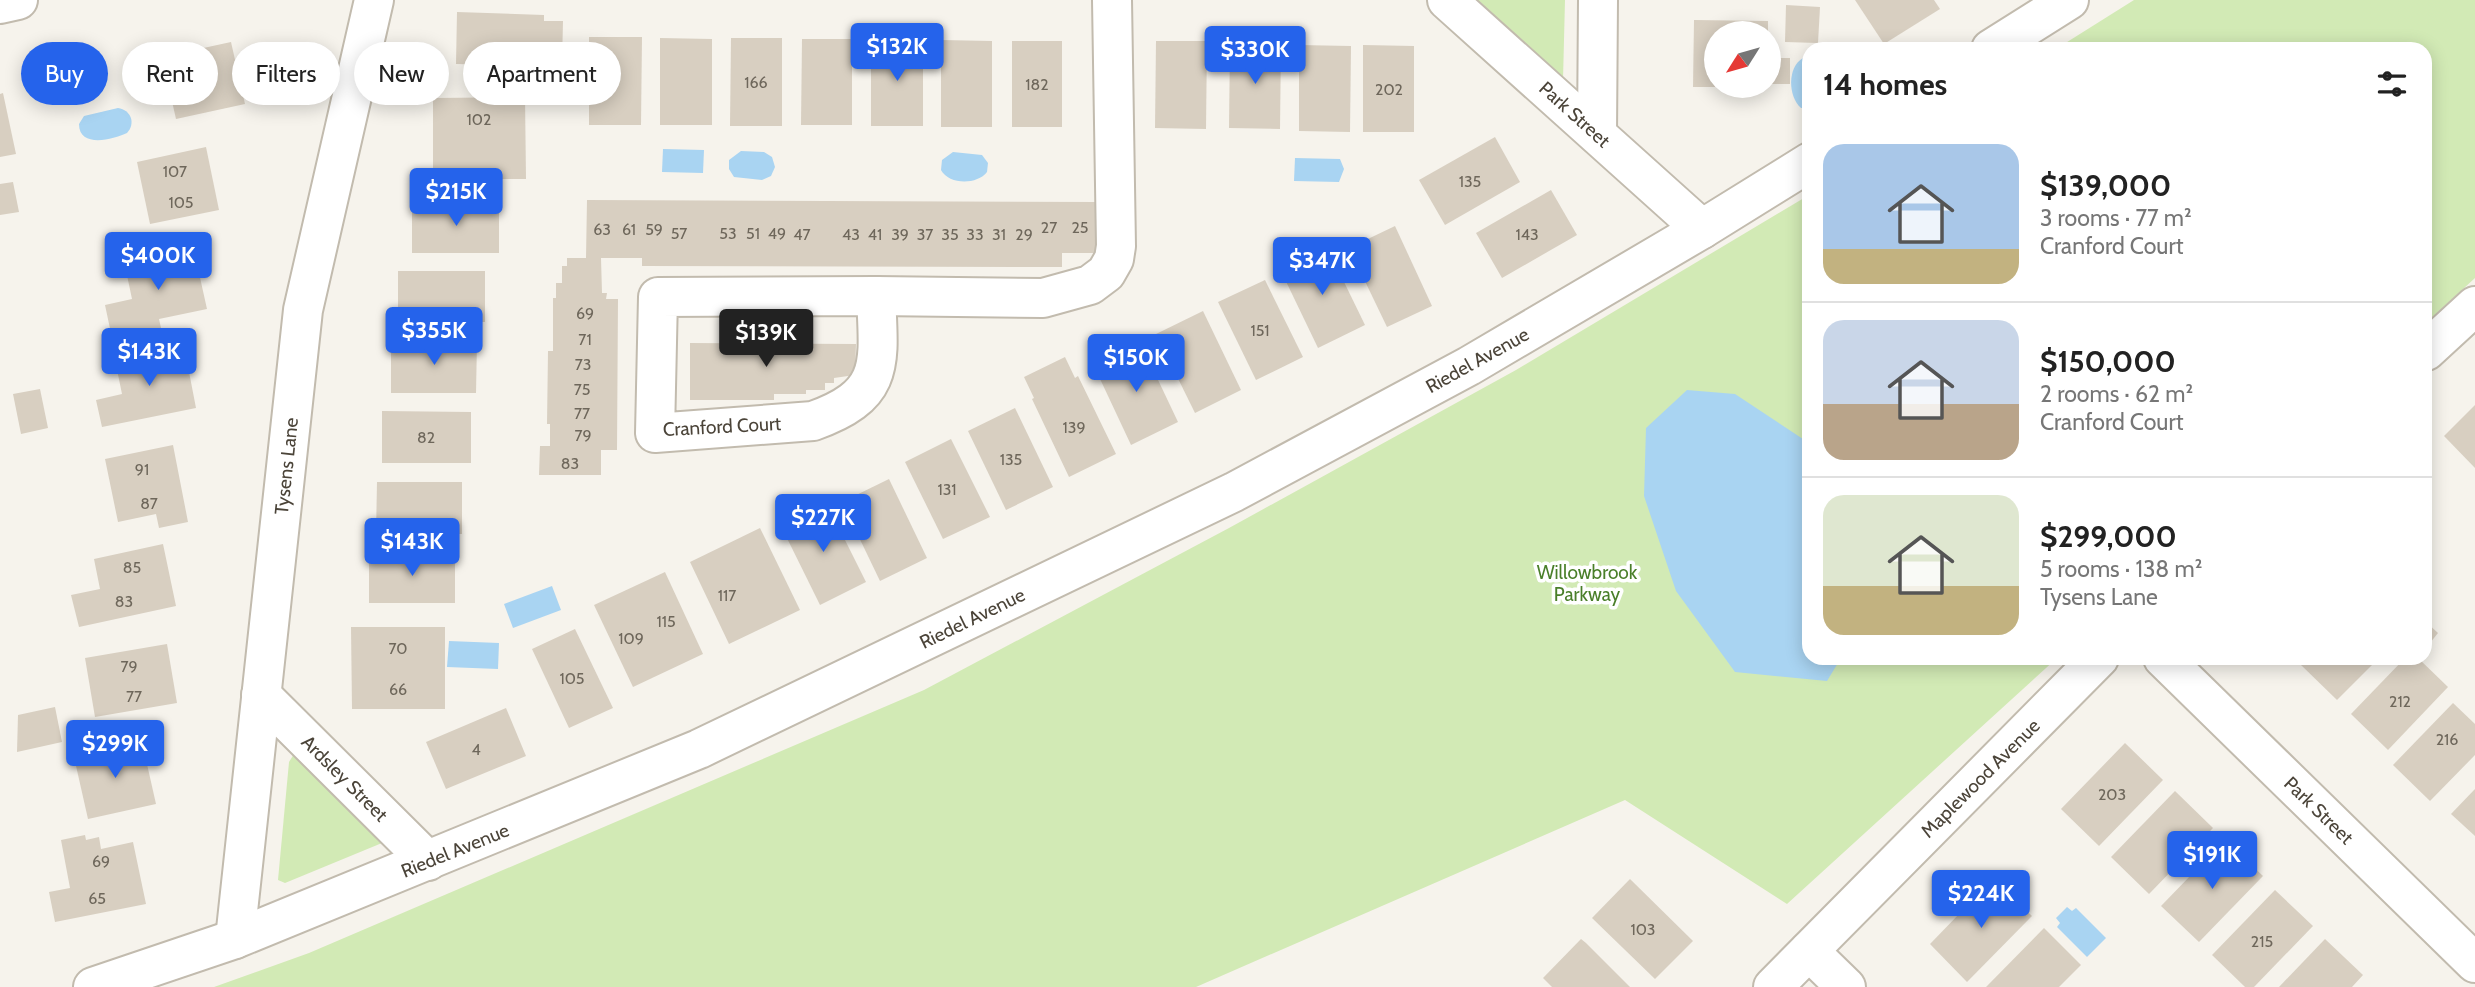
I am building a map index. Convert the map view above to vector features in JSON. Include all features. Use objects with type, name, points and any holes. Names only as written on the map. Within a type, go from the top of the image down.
[{"type":"street","points":[[0,4],[18,0]]},
{"type":"street","name":"Tysens Lane","points":[[235,939],[303,310],[374,0]]},
{"type":"street","name":"Cranford Court","points":[[876,296],[877,363],[870,385],[852,402],[833,414],[813,421],[655,433],[658,296],[876,296],[1043,298],[1090,285],[1106,274],[1114,259],[1116,246],[1112,0]]},
{"type":"street","name":"Park Street","points":[[1447,0],[1702,229]]},
{"type":"street","points":[[1597,134],[1598,0]]},
{"type":"street","points":[[2002,42],[2069,0]]},
{"type":"street","name":"Riedel Avenue","points":[[93,987],[235,939],[699,749],[1234,492],[1469,366],[1802,167]]},
{"type":"street","points":[[2432,345],[2475,306]]},
{"type":"street","name":"Maplewood Avenue","points":[[1773,987],[2092,665]]},
{"type":"street","name":"Park Street","points":[[2171,665],[2475,963]]},
{"type":"street","name":"Ardsley Street","points":[[261,695],[428,861]]},
{"type":"street","points":[[1809,951],[1846,987]]},
{"type":"green space","points":[[1463,0],[1565,0],[1563,80]]},
{"type":"green space","points":[[2134,0],[2475,0],[2475,278],[2432,317],[2432,42],[2067,42]]},
{"type":"green space","name":"Willowbrook Parkway","points":[[1802,199],[1802,665],[2049,665],[1787,904],[1625,800],[1196,987],[214,987],[309,953],[924,690],[1229,528],[1516,370]]},
{"type":"green space","points":[[294,754],[385,839],[382,843],[285,883],[278,880],[289,762]]},
{"type":"water","points":[[1802,59],[1802,108],[1794,97],[1791,82],[1798,62]]},
{"type":"water","points":[[118,108],[126,111],[131,118],[127,133],[97,140],[84,137],[80,132],[79,124],[84,116]]},
{"type":"water","points":[[663,149],[704,150],[703,173],[662,172]]},
{"type":"water","points":[[741,151],[764,152],[772,157],[775,167],[771,176],[762,180],[734,177],[729,169],[729,160]]},
{"type":"water","points":[[953,152],[982,155],[988,163],[987,172],[970,181],[950,178],[941,170],[942,160]]},
{"type":"water","points":[[1295,158],[1340,159],[1344,169],[1339,182],[1294,181]]},
{"type":"water","points":[[1687,390],[1735,394],[1802,438],[1802,665],[1837,665],[1827,681],[1735,672],[1676,591],[1644,496],[1646,428]]},
{"type":"water","points":[[552,586],[561,610],[513,628],[504,604]]},
{"type":"water","points":[[449,641],[499,643],[498,669],[447,667]]},
{"type":"water","points":[[2067,907],[2072,911],[2076,908],[2106,938],[2087,957],[2057,927],[2060,923],[2056,918]]},
{"type":"building","points":[[1855,0],[1934,0],[1940,9],[1887,42],[1883,42]]},
{"type":"building","points":[[1786,5],[1820,7],[1818,42],[1785,42]]},
{"type":"building","points":[[457,12],[544,15],[544,21],[563,21],[562,42],[463,42],[463,64],[456,64]]},
{"type":"building","points":[[1694,20],[1768,21],[1704,21],[1704,87],[1693,87]]},
{"type":"building","points":[[589,37],[642,37],[641,125],[589,125],[589,105],[621,105],[621,42],[589,42]]},
{"type":"building","points":[[660,38],[712,39],[712,125],[660,125]]},
{"type":"building","points":[[731,38],[782,38],[782,126],[730,126]]},
{"type":"building","points":[[802,39],[852,39],[852,125],[801,125]]},
{"type":"building","points":[[871,40],[923,40],[923,126],[871,126]]},
{"type":"building","points":[[941,40],[992,41],[992,127],[941,127]]},
{"type":"building","points":[[1012,41],[1062,41],[1062,127],[1012,127]]},
{"type":"building","points":[[1156,41],[1207,41],[1206,129],[1155,128]]},
{"type":"building","points":[[231,42],[232,105],[240,105],[176,119],[173,105],[218,105],[218,45]]},
{"type":"building","points":[[1230,42],[1281,43],[1280,129],[1229,128]]},
{"type":"building","points":[[1299,45],[1351,46],[1350,132],[1299,131]]},
{"type":"building","points":[[1363,45],[1414,46],[1414,132],[1363,132]]},
{"type":"building","points":[[1782,58],[1790,58],[1790,84],[1782,84]]},
{"type":"building","points":[[3,93],[16,154],[0,157],[0,94]]},
{"type":"building","points":[[449,98],[463,98],[463,105],[525,105],[526,179],[433,179],[433,105],[449,105]]},
{"type":"building","points":[[1495,137],[1520,182],[1445,225],[1419,180]]},
{"type":"building","points":[[206,147],[219,210],[150,224],[137,162]]},
{"type":"building","points":[[13,182],[19,212],[0,215],[0,184]]},
{"type":"building","points":[[1551,190],[1577,235],[1502,278],[1476,233]]},
{"type":"building","points":[[587,200],[1097,202],[1097,253],[1062,253],[1062,267],[642,266],[642,258],[601,258],[602,293],[607,293],[606,299],[618,299],[617,450],[601,450],[601,475],[539,475],[540,446],[550,446],[550,424],[547,424],[548,351],[553,351],[553,298],[556,298],[556,283],[562,283],[562,266],[567,266],[567,258],[586,258]]},
{"type":"building","points":[[412,202],[499,202],[499,253],[412,253]]},
{"type":"building","points":[[1395,226],[1432,306],[1387,327],[1349,248]]},
{"type":"building","points":[[193,246],[207,309],[159,319],[161,328],[112,338],[105,305],[132,299],[124,261]]},
{"type":"building","points":[[1327,247],[1365,325],[1318,348],[1280,269]]},
{"type":"building","points":[[398,271],[485,271],[485,322],[398,322]]},
{"type":"building","points":[[1265,280],[1303,357],[1256,380],[1218,302]]},
{"type":"building","points":[[1203,311],[1241,390],[1195,413],[1156,334]]},
{"type":"building","points":[[391,342],[477,342],[476,393],[391,393]]},
{"type":"building","points":[[690,343],[856,344],[855,375],[834,378],[834,383],[825,383],[825,390],[806,390],[806,394],[774,394],[774,400],[690,400]]},
{"type":"building","points":[[1141,344],[1178,422],[1131,445],[1094,366]]},
{"type":"building","points":[[184,346],[196,408],[102,427],[96,400],[122,394],[115,360]]},
{"type":"building","points":[[1065,357],[1075,378],[1078,376],[1116,454],[1069,477],[1024,377]]},
{"type":"building","points":[[40,389],[48,428],[21,434],[13,394]]},
{"type":"building","points":[[2475,405],[2475,468],[2444,436]]},
{"type":"building","points":[[1015,408],[1053,487],[1006,510],[968,431]]},
{"type":"building","points":[[382,411],[471,412],[471,463],[382,463]]},
{"type":"building","points":[[951,439],[990,517],[943,539],[905,462]]},
{"type":"building","points":[[173,445],[188,522],[159,528],[156,514],[118,522],[105,459]]},
{"type":"building","points":[[889,479],[927,558],[880,581],[842,502]]},
{"type":"building","points":[[377,482],[462,482],[462,534],[376,534]]},
{"type":"building","points":[[827,504],[866,582],[820,605],[781,526]]},
{"type":"building","points":[[760,528],[800,610],[729,644],[690,562]]},
{"type":"building","points":[[163,544],[176,606],[79,627],[71,595],[100,589],[94,559]]},
{"type":"building","points":[[369,552],[455,552],[455,603],[369,603]]},
{"type":"building","points":[[665,572],[703,654],[633,687],[594,605]]},
{"type":"building","points":[[351,627],[445,627],[445,709],[352,709]]},
{"type":"building","points":[[2432,628],[2438,633],[2432,640]]},
{"type":"building","points":[[575,629],[613,708],[569,728],[532,649]]},
{"type":"building","points":[[167,644],[177,703],[95,717],[85,658]]},
{"type":"building","points":[[2301,665],[2372,665],[2337,700]]},
{"type":"building","points":[[2398,665],[2425,665],[2448,687],[2388,750],[2351,714]]},
{"type":"building","points":[[2453,703],[2475,724],[2475,755],[2430,801],[2393,765]]},
{"type":"building","points":[[55,707],[62,742],[17,752],[18,715]]},
{"type":"building","points":[[506,708],[526,756],[446,789],[426,742]]},
{"type":"building","points":[[142,742],[156,804],[88,819],[74,757]]},
{"type":"building","points":[[2125,743],[2163,780],[2099,846],[2061,809]]},
{"type":"building","points":[[2475,789],[2475,836],[2451,814]]},
{"type":"building","points":[[2175,791],[2213,828],[2149,894],[2111,857]]},
{"type":"building","points":[[85,835],[86,840],[99,837],[101,849],[133,842],[146,904],[55,922],[49,892],[70,888],[61,840]]},
{"type":"building","points":[[2225,840],[2263,876],[2199,942],[2161,906]]},
{"type":"building","points":[[1630,879],[1693,941],[1655,979],[1592,918]]},
{"type":"building","points":[[1993,879],[2032,916],[1967,982],[1930,944]]},
{"type":"building","points":[[2275,890],[2313,926],[2254,987],[2245,987],[2212,955]]},
{"type":"building","points":[[2044,928],[2081,965],[2059,987],[1986,987]]},
{"type":"building","points":[[1581,939],[1630,987],[1552,987],[1543,978]]},
{"type":"building","points":[[2325,939],[2363,975],[2352,987],[2279,987]]}]
